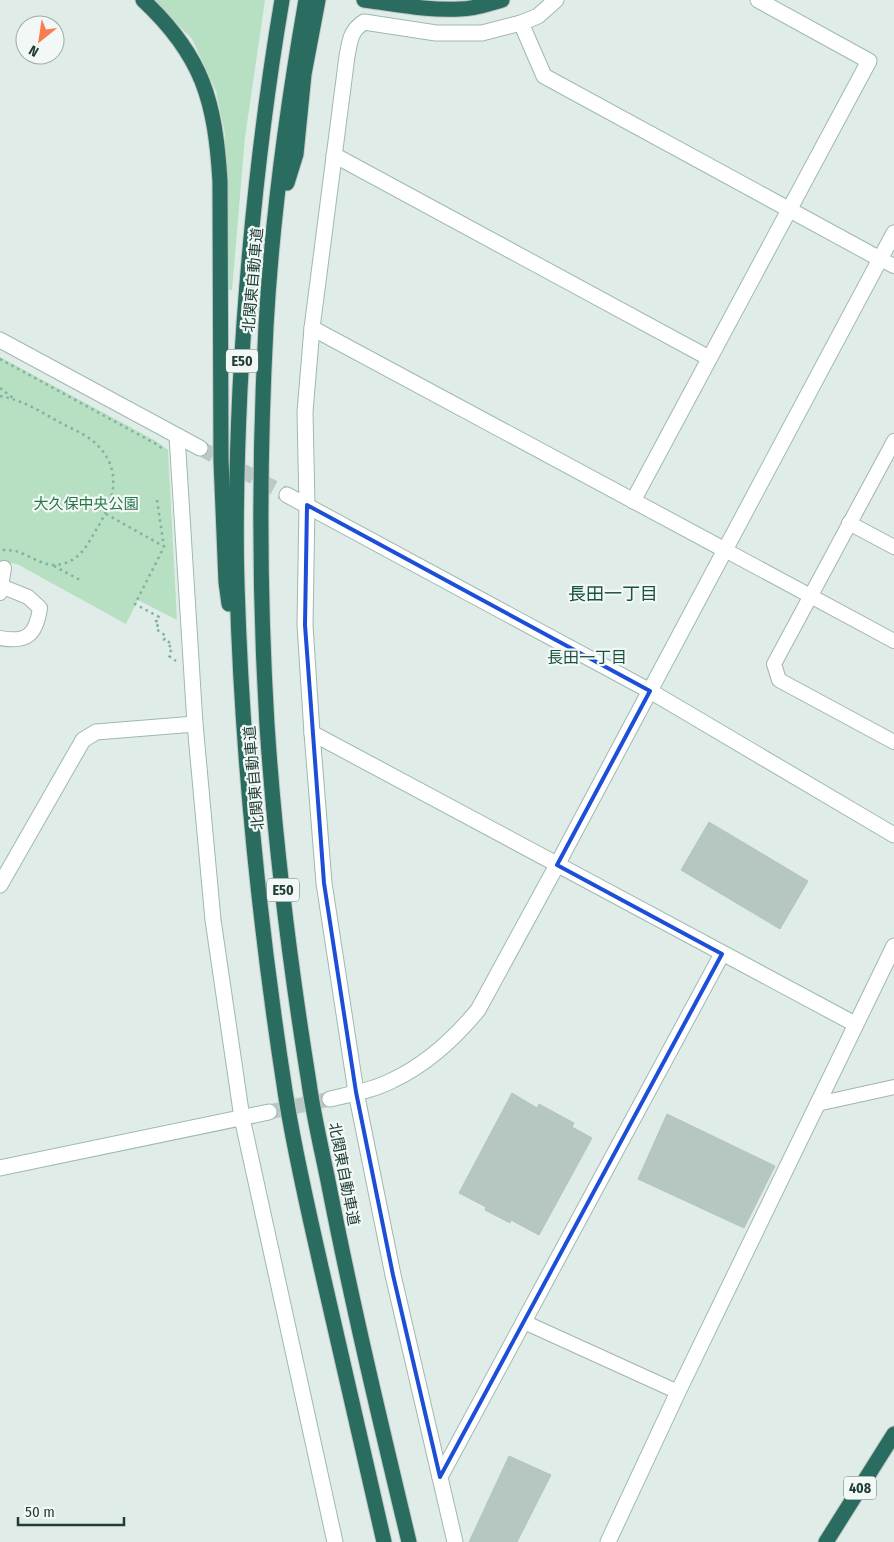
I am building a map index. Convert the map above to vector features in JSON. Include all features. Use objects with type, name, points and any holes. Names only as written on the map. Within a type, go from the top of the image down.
[{"type":"highway","points":[[143,0],[165,20],[195,65],[206,88],[218,143],[220,190],[221,460],[226,582],[243,725]]},
{"type":"highway","name":"北関東自動車道","points":[[282,0],[270,68],[259,151],[244,316],[237,464],[237,583],[243,725],[252,835],[285,1094],[311,1222],[384,1542]]},
{"type":"highway","name":"北関東自動車道","points":[[306,0],[294,70],[275,226],[266,324],[261,490],[261,583],[267,726],[289,953],[309,1088],[364,1354],[409,1542]]},
{"type":"highway","points":[[275,226],[296,154],[304,74],[318,0]]},
{"type":"highway","points":[[364,0],[459,10],[480,7],[502,0]]},
{"type":"highway","name":"408","points":[[826,1542],[894,1434]]},
{"type":"street","points":[[456,1542],[393,1275],[356,1092],[324,883],[305,625],[305,412],[312,328],[334,155],[350,37],[356,27],[364,22],[436,33],[482,33],[522,23],[538,16],[556,0]]},
{"type":"street","points":[[633,501],[869,61],[758,0]]},
{"type":"street","points":[[522,23],[544,76],[887,262]]},
{"type":"street","points":[[334,155],[709,358]]},
{"type":"street","points":[[330,1099],[391,1081],[420,1065],[461,1031],[478,1010],[725,550],[887,262],[894,233]]},
{"type":"street","points":[[312,328],[894,641]]},
{"type":"street","points":[[0,340],[200,448]]},
{"type":"street","points":[[177,436],[195,724],[213,920],[242,1118],[335,1542]]},
{"type":"street","points":[[892,447],[774,664],[779,680],[894,742]]},
{"type":"street","points":[[288,495],[650,691],[894,836]]},
{"type":"street","points":[[849,523],[894,548]]},
{"type":"street","points":[[0,638],[20,640],[31,634],[38,620],[40,608],[28,597],[1,590],[4,568]]},
{"type":"street","points":[[0,885],[83,740],[96,732],[195,724]]},
{"type":"street","points":[[312,733],[855,1024]]},
{"type":"street","points":[[608,1542],[678,1392],[894,946]]},
{"type":"street","points":[[440,1477],[722,954]]},
{"type":"street","points":[[817,1104],[894,1086]]},
{"type":"street","points":[[0,1168],[269,1112]]},
{"type":"street","points":[[524,1322],[678,1392]]},
{"type":"path","points":[[0,359],[156,444],[164,451],[164,457]]},
{"type":"path","points":[[0,388],[14,399]]},
{"type":"path","points":[[0,396],[25,403],[91,440],[106,456],[113,473],[112,498],[106,514],[81,553],[67,563],[52,566]]},
{"type":"path","points":[[157,500],[164,546],[134,604],[159,617],[156,621],[160,622],[156,630],[166,636],[164,640],[169,642],[167,645],[172,647],[168,656],[177,660],[175,664],[185,669],[192,669]]},
{"type":"path","points":[[106,514],[164,546]]},
{"type":"path","points":[[0,550],[15,551],[80,580]]},
{"type":"highlighted area","points":[[307,505],[650,691],[557,865],[722,954],[440,1477],[393,1275],[356,1092],[324,883],[305,625]]},
{"type":"green space","points":[[154,0],[265,0],[245,137],[232,290],[227,290],[225,134],[216,91],[192,39]]},
{"type":"green space","name":"大久保中央公園","points":[[0,357],[156,441],[168,450],[177,620],[138,600],[126,624],[17,564],[0,561]]},
{"type":"building","points":[[709,822],[808,881],[780,929],[681,870]]},
{"type":"building","points":[[512,1093],[537,1108],[539,1104],[574,1123],[572,1127],[592,1138],[539,1235],[511,1220],[510,1223],[485,1210],[486,1207],[459,1193]]},
{"type":"building","points":[[667,1114],[775,1166],[744,1228],[638,1179]]},
{"type":"building","points":[[509,1456],[551,1475],[517,1542],[469,1542]]},
{"type":"tunnel","points":[[200,448],[287,495]]},
{"type":"tunnel","points":[[269,1112],[330,1099]]},
{"type":"district","name":"長田一丁目","points":[[613,594]]},
{"type":"district","name":"長田一丁目","points":[[587,657]]}]
